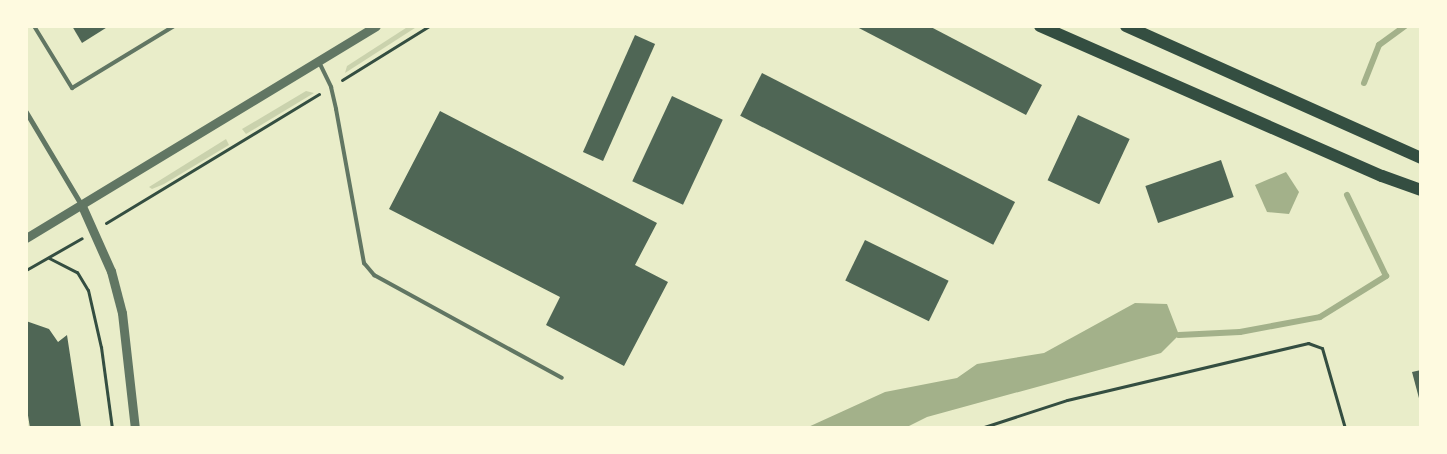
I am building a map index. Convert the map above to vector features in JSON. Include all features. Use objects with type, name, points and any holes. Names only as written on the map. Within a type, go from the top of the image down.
[{"type":"main road","points":[[1040,26],[1336,156],[1421,190]]},
{"type":"main road","points":[[1126,26],[1244,82],[1421,158]]},
{"type":"street","points":[[26,238],[82,206],[376,26]]},
{"type":"street","points":[[26,112],[95,230],[111,271],[122,314],[135,428]]},
{"type":"lane","points":[[34,26],[72,88],[174,26]]},
{"type":"lane","points":[[319,62],[330,87],[364,263],[374,275],[562,378]]},
{"type":"path","points":[[26,270],[249,138],[430,26]]},
{"type":"path","points":[[246,132],[249,138]]},
{"type":"path","points":[[49,258],[77,272],[88,290],[100,339],[112,428]]},
{"type":"path","points":[[981,428],[1067,400],[1308,343],[1322,348],[1346,428]]},
{"type":"shaded area","points":[[409,26],[418,26],[345,73],[347,66]]},
{"type":"shaded area","points":[[306,91],[314,93],[246,134],[242,129]]},
{"type":"shaded area","points":[[226,139],[229,145],[164,184],[152,189],[149,187]]},
{"type":"shaded area","points":[[1286,172],[1299,192],[1289,214],[1267,212],[1255,185]]},
{"type":"shaded area","points":[[1135,303],[1167,304],[1179,335],[1161,353],[927,417],[905,428],[806,428],[885,392],[957,378],[977,364],[1044,353]]},
{"type":"building","points":[[72,26],[109,26],[82,43]]},
{"type":"building","points":[[855,26],[929,26],[1042,85],[1026,115]]},
{"type":"building","points":[[635,35],[655,44],[603,161],[583,152]]},
{"type":"building","points":[[762,73],[1015,202],[993,245],[740,116]]},
{"type":"building","points":[[672,96],[723,120],[683,205],[632,181]]},
{"type":"building","points":[[440,111],[657,223],[635,265],[668,282],[624,366],[546,325],[560,297],[389,209]]},
{"type":"building","points":[[1078,115],[1130,139],[1099,204],[1048,180]]},
{"type":"building","points":[[1221,160],[1234,197],[1158,223],[1145,186]]},
{"type":"building","points":[[865,240],[949,281],[929,321],[845,280]]},
{"type":"building","points":[[26,321],[49,329],[58,342],[67,335],[81,427],[30,428],[26,403]]},
{"type":"building","points":[[1421,370],[1421,402],[1420,402],[1412,372]]},
{"type":"waterway","points":[[1364,83],[1379,45],[1405,26]]},
{"type":"waterway","points":[[1179,335],[1240,332],[1320,317],[1386,276],[1347,195]]}]
